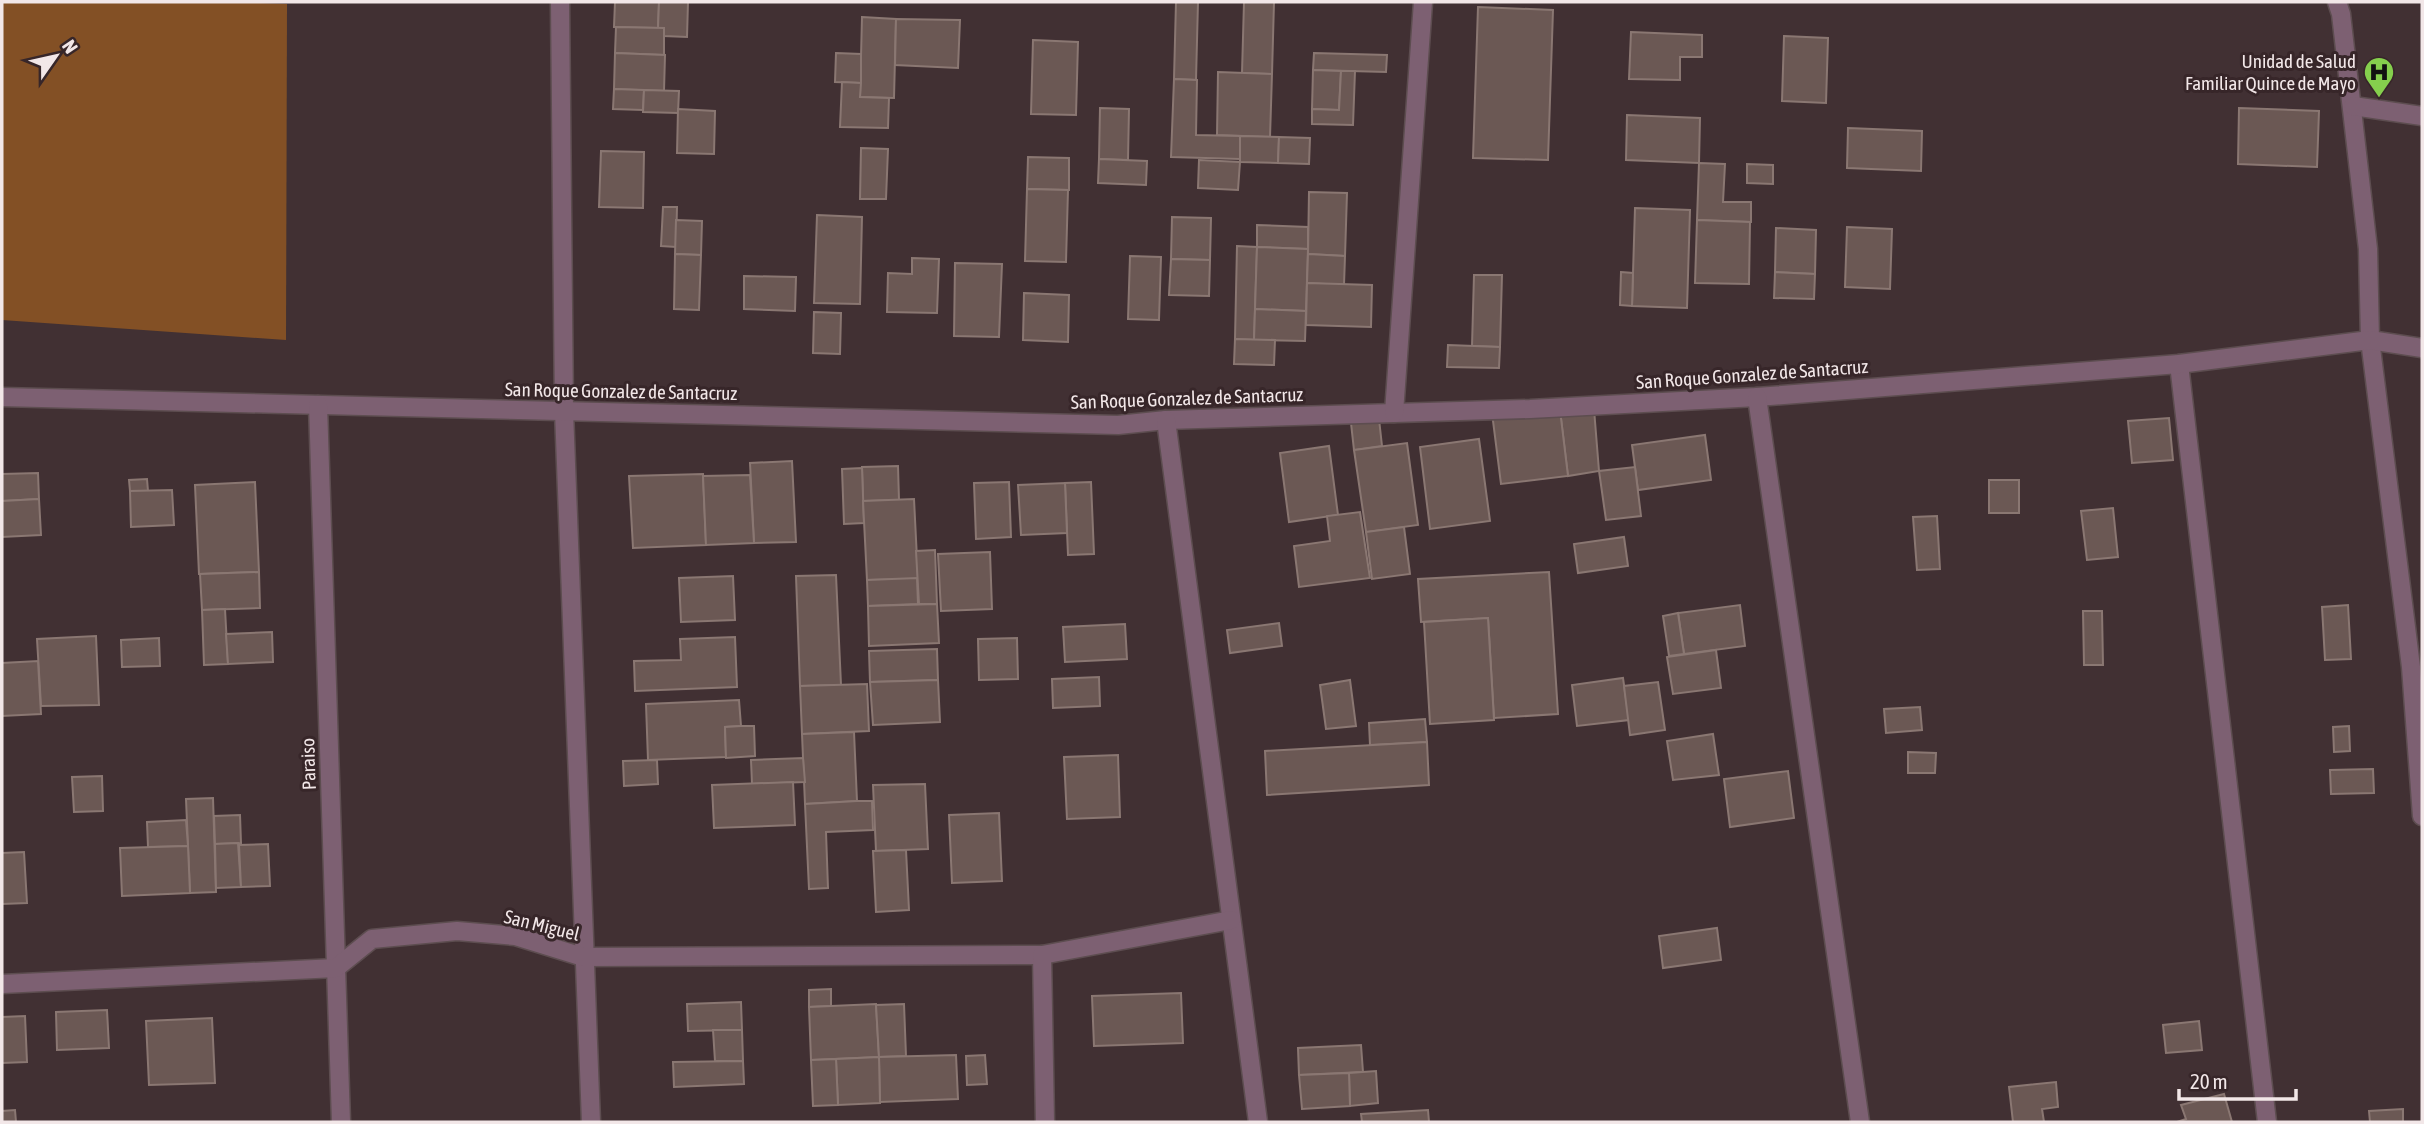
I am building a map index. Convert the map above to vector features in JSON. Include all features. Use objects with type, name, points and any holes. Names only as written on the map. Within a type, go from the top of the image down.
[{"type":"street","points":[[560,2],[564,411],[591,1122]]},
{"type":"street","points":[[1394,413],[1423,2]]},
{"type":"street","points":[[2337,2],[2341,14],[2353,106],[2368,249],[2370,340],[2411,667],[2422,816]]},
{"type":"street","points":[[2353,106],[2422,116]]},
{"type":"street","name":"San Roque Gonzalez de Santacruz","points":[[2,397],[1105,424],[1530,409],[1757,397],[2179,364],[2370,340],[2422,348]]},
{"type":"street","points":[[2179,364],[2267,1122]]},
{"type":"street","points":[[1757,397],[1860,1122]]},
{"type":"street","name":"Paraiso","points":[[318,405],[341,1122]]},
{"type":"street","points":[[1166,421],[1258,1122]]},
{"type":"street","name":"San Miguel","points":[[336,968],[372,939],[457,931],[515,936],[583,957],[1042,955],[1231,920]]},
{"type":"street","points":[[1042,955],[1045,1122]]},
{"type":"street","points":[[2,984],[336,968]]},
{"type":"shaded area","points":[[2,2],[287,4],[286,340],[2,320]]},
{"type":"building","points":[[615,2],[659,2],[658,28],[614,27]]},
{"type":"building","points":[[659,2],[688,2],[687,37],[664,36],[664,28],[658,28]]},
{"type":"building","points":[[1176,2],[1198,2],[1196,80],[1174,79]]},
{"type":"building","points":[[1244,2],[1274,2],[1272,74],[1242,73]]},
{"type":"building","points":[[1478,7],[1553,10],[1548,160],[1473,158]]},
{"type":"building","points":[[862,17],[896,19],[894,98],[860,97]]},
{"type":"building","points":[[896,19],[960,20],[958,68],[895,65]]},
{"type":"building","points":[[616,27],[664,28],[664,55],[615,53]]},
{"type":"building","points":[[1631,32],[1702,35],[1702,57],[1680,57],[1680,80],[1629,79]]},
{"type":"building","points":[[1784,36],[1828,38],[1826,103],[1782,101]]},
{"type":"building","points":[[1033,40],[1078,42],[1076,115],[1031,114]]},
{"type":"building","points":[[615,53],[665,55],[664,91],[614,89]]},
{"type":"building","points":[[836,53],[861,54],[861,83],[835,82]]},
{"type":"building","points":[[1314,53],[1387,55],[1386,72],[1313,70]]},
{"type":"building","points":[[1313,70],[1341,71],[1339,110],[1312,109]]},
{"type":"building","points":[[1341,71],[1355,71],[1353,125],[1312,124],[1312,109],[1339,110]]},
{"type":"building","points":[[1218,72],[1272,74],[1270,137],[1217,135]]},
{"type":"building","points":[[1174,79],[1197,80],[1196,135],[1240,136],[1240,159],[1171,157]]},
{"type":"building","points":[[842,82],[861,83],[860,97],[889,98],[888,128],[840,127]]},
{"type":"building","points":[[614,89],[644,90],[643,110],[613,109]]},
{"type":"building","points":[[644,90],[679,91],[678,113],[643,112]]},
{"type":"building","points":[[1100,108],[1129,109],[1128,160],[1099,159]]},
{"type":"building","points":[[2239,108],[2319,111],[2317,167],[2238,164]]},
{"type":"building","points":[[678,109],[715,111],[714,154],[677,153]]},
{"type":"building","points":[[1627,115],[1700,118],[1699,163],[1626,160]]},
{"type":"building","points":[[1848,128],[1922,131],[1921,171],[1847,168]]},
{"type":"building","points":[[1240,136],[1279,137],[1278,163],[1240,162]]},
{"type":"building","points":[[1279,137],[1310,138],[1309,164],[1278,163]]},
{"type":"building","points":[[861,148],[888,149],[886,199],[860,199]]},
{"type":"building","points":[[601,151],[644,152],[643,208],[599,207]]},
{"type":"building","points":[[1028,157],[1069,158],[1069,190],[1027,189]]},
{"type":"building","points":[[1099,159],[1147,161],[1146,185],[1098,183]]},
{"type":"building","points":[[1199,160],[1240,162],[1238,190],[1198,188]]},
{"type":"building","points":[[1699,163],[1725,164],[1723,202],[1751,202],[1751,222],[1697,220]]},
{"type":"building","points":[[1747,164],[1773,165],[1773,184],[1747,183]]},
{"type":"building","points":[[1027,189],[1068,190],[1066,262],[1025,261]]},
{"type":"building","points":[[1309,192],[1347,193],[1345,256],[1308,254]]},
{"type":"building","points":[[663,207],[677,207],[676,247],[661,246]]},
{"type":"building","points":[[1635,208],[1690,210],[1687,308],[1632,306]]},
{"type":"building","points":[[817,215],[862,217],[860,304],[814,303]]},
{"type":"building","points":[[1172,217],[1211,218],[1210,260],[1171,259]]},
{"type":"building","points":[[676,220],[702,221],[701,255],[675,254]]},
{"type":"building","points":[[1697,220],[1750,222],[1749,284],[1695,283]]},
{"type":"building","points":[[1257,225],[1308,227],[1308,249],[1257,247]]},
{"type":"building","points":[[1847,227],[1892,229],[1890,289],[1845,287]]},
{"type":"building","points":[[1776,228],[1816,230],[1815,274],[1775,272]]},
{"type":"building","points":[[1237,246],[1257,247],[1254,340],[1235,339]]},
{"type":"building","points":[[1257,247],[1308,249],[1306,311],[1255,309]]},
{"type":"building","points":[[675,254],[701,255],[699,310],[674,309]]},
{"type":"building","points":[[1308,254],[1345,256],[1344,285],[1307,283]]},
{"type":"building","points":[[1130,256],[1161,257],[1159,320],[1128,319]]},
{"type":"building","points":[[912,258],[939,259],[937,313],[887,312],[888,273],[912,274]]},
{"type":"building","points":[[1171,259],[1210,260],[1209,296],[1169,295]]},
{"type":"building","points":[[955,263],[1002,264],[999,337],[954,336]]},
{"type":"building","points":[[1621,272],[1633,273],[1632,306],[1620,305]]},
{"type":"building","points":[[1775,272],[1815,274],[1814,299],[1774,298]]},
{"type":"building","points":[[1474,275],[1502,275],[1500,347],[1472,346]]},
{"type":"building","points":[[744,276],[796,277],[795,311],[744,309]]},
{"type":"building","points":[[1307,283],[1372,285],[1371,327],[1306,325]]},
{"type":"building","points":[[1024,293],[1069,295],[1068,342],[1023,340]]},
{"type":"building","points":[[1255,309],[1306,311],[1305,341],[1254,340]]},
{"type":"building","points":[[814,312],[841,313],[840,354],[813,353]]},
{"type":"building","points":[[1235,339],[1275,340],[1274,365],[1234,364]]},
{"type":"building","points":[[1448,345],[1500,347],[1499,368],[1447,367]]},
{"type":"building","points":[[1594,409],[1599,471],[1568,476],[1560,410]]},
{"type":"building","points":[[1560,410],[1568,476],[1501,484],[1492,413]]},
{"type":"building","points":[[2169,418],[2173,460],[2132,463],[2128,421]]},
{"type":"building","points":[[1379,419],[1382,446],[1354,450],[1351,423]]},
{"type":"building","points":[[1705,435],[1711,480],[1638,490],[1632,445]]},
{"type":"building","points":[[1479,439],[1490,521],[1430,529],[1420,447]]},
{"type":"building","points":[[1407,443],[1418,525],[1366,532],[1354,450]]},
{"type":"building","points":[[1329,446],[1338,515],[1289,522],[1280,453]]},
{"type":"building","points":[[792,461],[796,542],[754,543],[750,463]]},
{"type":"building","points":[[898,466],[899,500],[863,501],[862,467]]},
{"type":"building","points":[[1635,467],[1641,516],[1606,520],[1599,471]]},
{"type":"building","points":[[862,468],[864,523],[844,524],[842,469]]},
{"type":"building","points":[[38,473],[39,499],[2,501],[2,474]]},
{"type":"building","points":[[703,474],[706,545],[633,548],[629,476]]},
{"type":"building","points":[[750,475],[754,543],[706,545],[703,476]]},
{"type":"building","points":[[147,479],[148,491],[130,491],[129,480]]},
{"type":"building","points":[[1989,480],[2019,480],[2019,513],[1989,513]]},
{"type":"building","points":[[255,482],[259,572],[199,574],[195,485]]},
{"type":"building","points":[[1009,482],[1011,537],[976,539],[974,483]]},
{"type":"building","points":[[1091,482],[1094,554],[1068,555],[1065,483]]},
{"type":"building","points":[[1065,483],[1067,533],[1021,535],[1018,485]]},
{"type":"building","points":[[172,490],[174,525],[131,527],[130,491]]},
{"type":"building","points":[[39,499],[41,535],[2,537],[2,501]]},
{"type":"building","points":[[914,499],[918,579],[867,580],[863,501]]},
{"type":"building","points":[[2113,508],[2118,557],[2087,560],[2081,511]]},
{"type":"building","points":[[1360,512],[1370,578],[1299,587],[1294,546],[1330,541],[1327,516]]},
{"type":"building","points":[[1937,516],[1940,569],[1917,570],[1913,517]]},
{"type":"building","points":[[1404,527],[1410,574],[1372,579],[1366,532]]},
{"type":"building","points":[[1624,537],[1628,566],[1578,573],[1574,544]]},
{"type":"building","points":[[935,550],[937,604],[919,604],[916,551]]},
{"type":"building","points":[[990,552],[992,609],[941,611],[938,554]]},
{"type":"building","points":[[259,572],[260,608],[202,610],[200,574]]},
{"type":"building","points":[[1549,572],[1558,714],[1494,718],[1488,618],[1421,622],[1418,579]]},
{"type":"building","points":[[836,575],[841,685],[800,686],[796,576]]},
{"type":"building","points":[[733,576],[735,620],[681,622],[679,578]]},
{"type":"building","points":[[917,578],[918,604],[868,606],[867,580]]},
{"type":"building","points":[[937,604],[939,643],[869,646],[868,606]]},
{"type":"building","points":[[1740,605],[1745,646],[1684,654],[1678,613]]},
{"type":"building","points":[[2348,605],[2351,659],[2325,660],[2322,607]]},
{"type":"building","points":[[225,609],[228,664],[204,665],[202,610]]},
{"type":"building","points":[[2083,611],[2102,611],[2103,665],[2084,665]]},
{"type":"building","points":[[1678,613],[1684,654],[1669,656],[1663,616]]},
{"type":"building","points":[[1488,618],[1494,720],[1430,724],[1424,622]]},
{"type":"building","points":[[1279,623],[1282,646],[1230,653],[1227,630]]},
{"type":"building","points":[[1125,624],[1127,659],[1065,662],[1063,627]]},
{"type":"building","points":[[272,632],[273,662],[228,664],[226,634]]},
{"type":"building","points":[[96,636],[99,705],[41,706],[37,639]]},
{"type":"building","points":[[735,637],[737,687],[635,691],[634,661],[681,660],[680,639]]},
{"type":"building","points":[[159,638],[160,666],[122,667],[121,640]]},
{"type":"building","points":[[1017,638],[1018,679],[979,680],[978,639]]},
{"type":"building","points":[[937,649],[938,680],[870,682],[869,651]]},
{"type":"building","points":[[1716,650],[1721,688],[1673,694],[1667,657]]},
{"type":"building","points":[[38,661],[41,714],[2,716],[2,663]]},
{"type":"building","points":[[1099,677],[1100,706],[1053,708],[1052,679]]},
{"type":"building","points":[[1623,678],[1629,720],[1577,726],[1572,685]]},
{"type":"building","points":[[938,680],[940,722],[873,725],[870,682]]},
{"type":"building","points":[[1350,680],[1356,726],[1326,729],[1320,685]]},
{"type":"building","points":[[1658,682],[1665,730],[1630,735],[1624,686]]},
{"type":"building","points":[[867,684],[869,731],[802,734],[800,686]]},
{"type":"building","points":[[739,700],[741,726],[725,727],[726,757],[648,760],[646,704]]},
{"type":"building","points":[[1920,707],[1922,730],[1886,733],[1884,709]]},
{"type":"building","points":[[1425,719],[1427,742],[1370,745],[1369,723]]},
{"type":"building","points":[[754,726],[755,756],[726,758],[725,727]]},
{"type":"building","points":[[2349,726],[2350,751],[2334,752],[2333,727]]},
{"type":"building","points":[[854,732],[857,801],[805,804],[802,734]]},
{"type":"building","points":[[1713,734],[1719,775],[1673,780],[1667,741]]},
{"type":"building","points":[[1427,742],[1429,785],[1267,795],[1265,751]]},
{"type":"building","points":[[1908,752],[1936,753],[1935,773],[1908,773]]},
{"type":"building","points":[[1118,755],[1120,817],[1067,819],[1064,757]]},
{"type":"building","points":[[803,758],[805,782],[752,784],[751,760]]},
{"type":"building","points":[[657,760],[658,784],[624,786],[623,761]]},
{"type":"building","points":[[2373,769],[2374,793],[2331,794],[2330,770]]},
{"type":"building","points":[[1788,771],[1794,818],[1730,827],[1724,779]]},
{"type":"building","points":[[102,776],[103,811],[74,812],[72,777]]},
{"type":"building","points":[[793,782],[795,825],[714,828],[712,785]]},
{"type":"building","points":[[925,784],[928,849],[876,851],[873,785]]},
{"type":"building","points":[[213,798],[216,892],[190,893],[186,799]]},
{"type":"building","points":[[872,801],[873,830],[826,832],[828,888],[809,889],[805,804]]},
{"type":"building","points":[[999,813],[1002,881],[952,883],[949,815]]},
{"type":"building","points":[[240,815],[241,843],[215,844],[214,816]]},
{"type":"building","points":[[186,820],[188,846],[148,847],[147,822]]},
{"type":"building","points":[[238,843],[241,887],[216,888],[215,844]]},
{"type":"building","points":[[268,844],[270,886],[241,887],[239,845]]},
{"type":"building","points":[[188,846],[190,893],[122,896],[120,848]]},
{"type":"building","points":[[906,850],[909,910],[876,912],[873,851]]},
{"type":"building","points":[[24,852],[27,903],[2,904],[2,853]]},
{"type":"building","points":[[1717,928],[1721,960],[1663,968],[1659,936]]},
{"type":"building","points":[[831,989],[831,1006],[809,1007],[809,990]]},
{"type":"building","points":[[1181,993],[1183,1043],[1094,1046],[1092,996]]},
{"type":"building","points":[[741,1002],[742,1030],[688,1031],[687,1004]]},
{"type":"building","points":[[876,1004],[879,1057],[811,1060],[809,1007]]},
{"type":"building","points":[[904,1004],[906,1056],[879,1057],[876,1005]]},
{"type":"building","points":[[107,1010],[109,1048],[57,1050],[56,1012]]},
{"type":"building","points":[[25,1016],[27,1062],[2,1063],[2,1017]]},
{"type":"building","points":[[212,1018],[215,1083],[149,1085],[146,1021]]},
{"type":"building","points":[[2199,1021],[2202,1050],[2166,1053],[2163,1025]]},
{"type":"building","points":[[713,1030],[742,1030],[743,1061],[715,1061]]},
{"type":"building","points":[[1361,1045],[1363,1072],[1299,1075],[1298,1048]]},
{"type":"building","points":[[956,1055],[958,1099],[880,1102],[879,1057]]},
{"type":"building","points":[[985,1055],[987,1084],[967,1085],[966,1056]]},
{"type":"building","points":[[879,1057],[880,1103],[838,1105],[836,1059]]},
{"type":"building","points":[[836,1059],[838,1105],[813,1106],[811,1060]]},
{"type":"building","points":[[743,1061],[744,1084],[674,1087],[673,1062]]},
{"type":"building","points":[[1376,1071],[1378,1103],[1350,1106],[1349,1073]]},
{"type":"building","points":[[1349,1073],[1350,1106],[1302,1109],[1299,1075]]},
{"type":"building","points":[[2056,1082],[2058,1107],[2042,1109],[2044,1122],[2013,1122],[2009,1087]]},
{"type":"building","points":[[2224,1094],[2232,1122],[2177,1122],[2186,1119],[2181,1105]]},
{"type":"building","points":[[2403,1109],[2403,1122],[2370,1122],[2369,1111]]},
{"type":"building","points":[[15,1110],[16,1122],[2,1122],[2,1111]]},
{"type":"building","points":[[1428,1110],[1429,1122],[1362,1122],[1361,1114]]},
{"type":"place","name":"Unidad de Salud Familiar Quince de Mayo","points":[[2379,99]]}]
